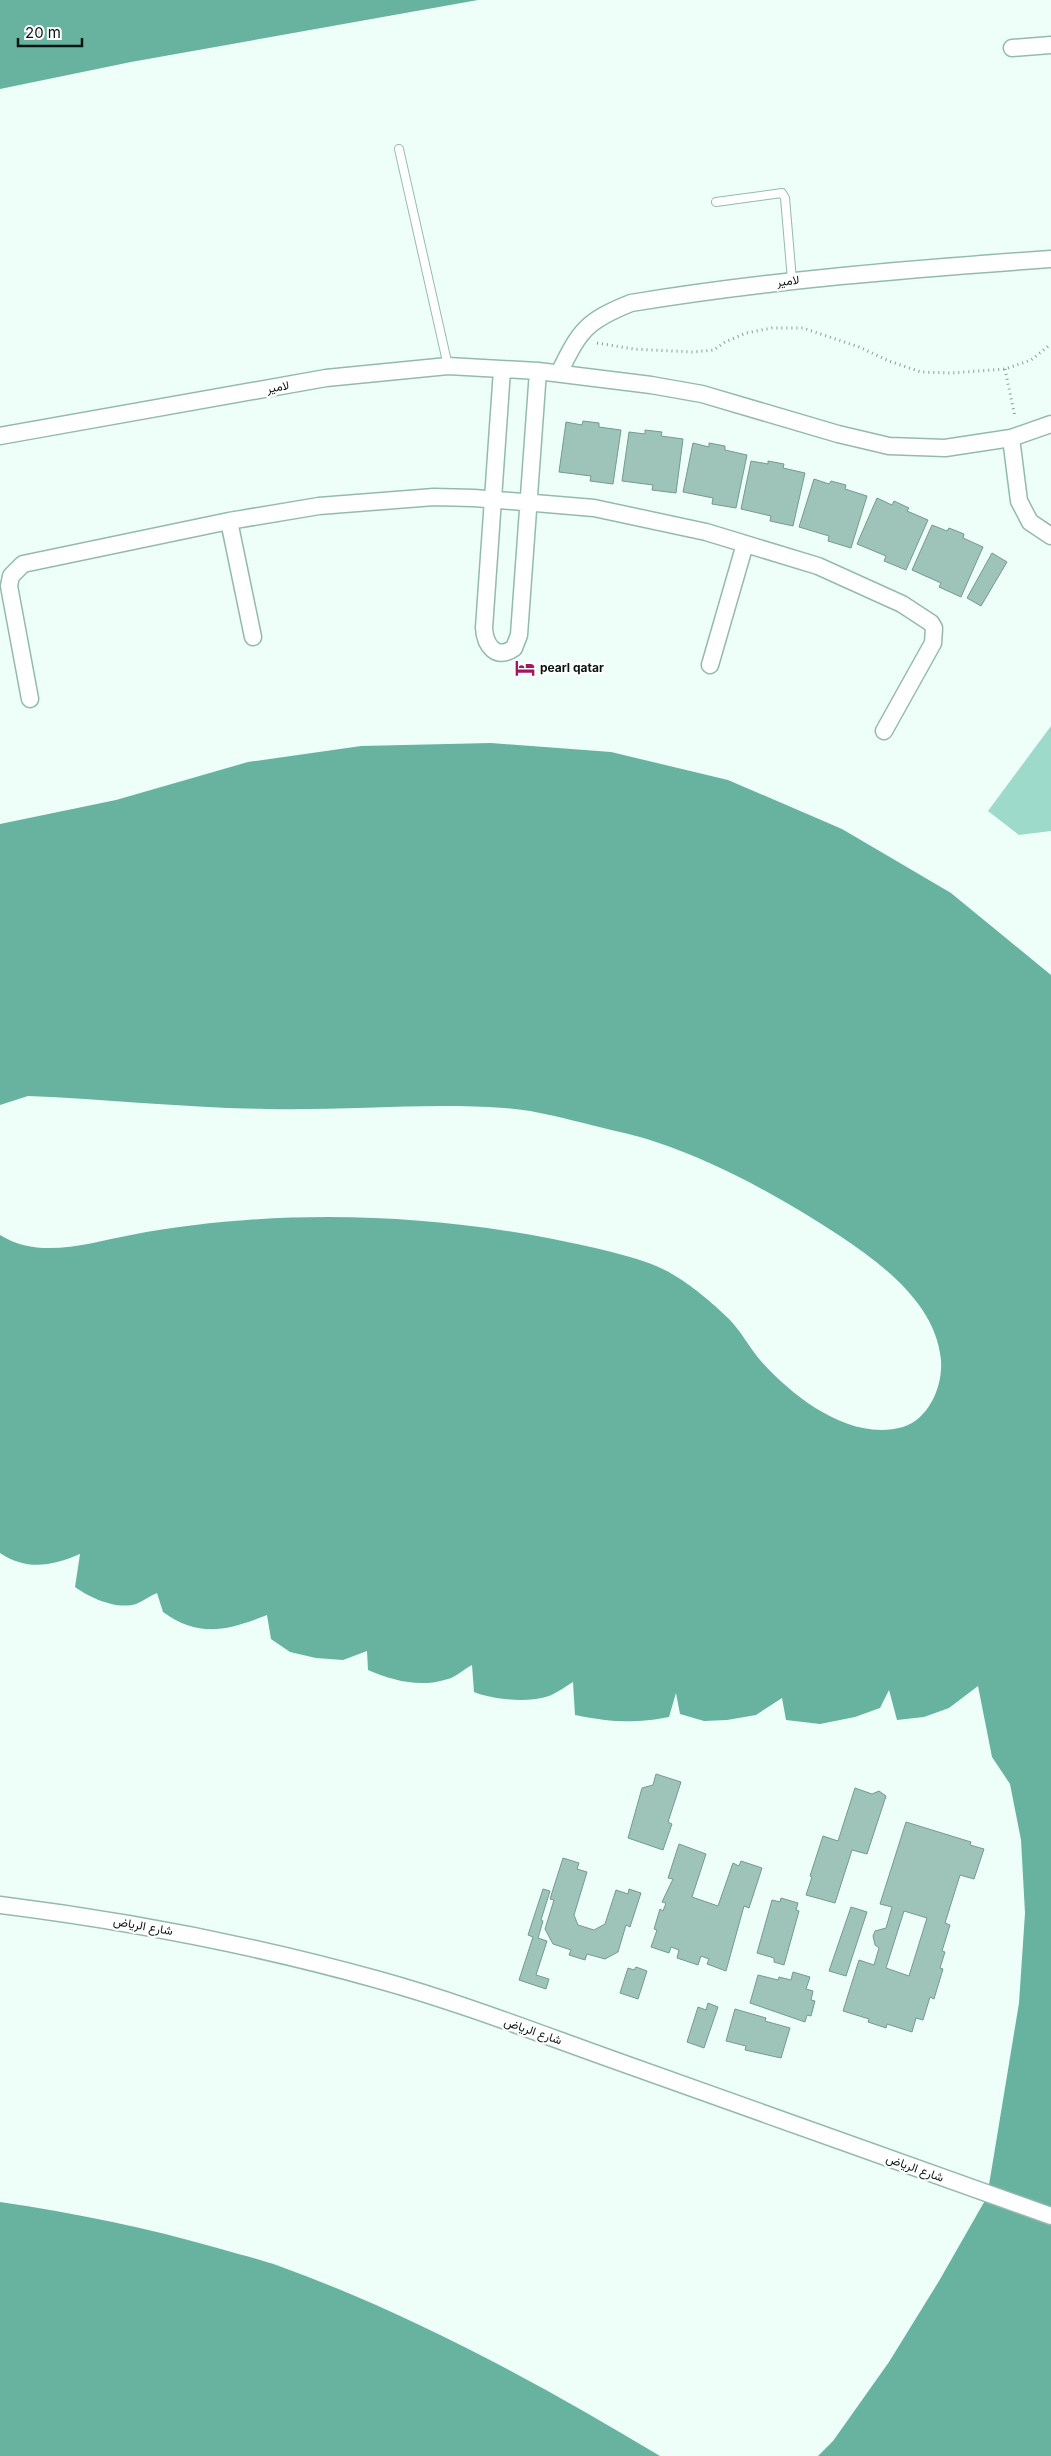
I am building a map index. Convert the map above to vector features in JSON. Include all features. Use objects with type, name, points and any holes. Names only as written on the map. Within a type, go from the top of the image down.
[{"type":"street","points":[[1012,48],[1051,45]]},
{"type":"street","name":"لامير","points":[[559,373],[575,340],[588,324],[607,312],[632,303],[792,280],[884,270],[1051,259]]},
{"type":"street","name":"لامير","points":[[0,436],[326,378],[448,366],[559,373],[702,394],[838,434],[889,446],[945,448],[1015,437],[1051,424]]},
{"type":"street","points":[[502,370],[484,628],[487,645],[491,650],[502,653],[514,648],[519,635],[538,371]]},
{"type":"street","points":[[1015,437],[1018,501],[1030,522],[1051,536]]},
{"type":"street","points":[[30,699],[9,586],[16,569],[23,564],[36,559],[229,521],[319,506],[434,497],[493,499],[619,513],[745,544],[826,569],[902,604],[931,623],[934,628],[933,643],[884,731]]},
{"type":"street","points":[[229,521],[253,637]]},
{"type":"street","points":[[710,665],[745,544]]},
{"type":"street","name":"شارع الرياض","points":[[0,1905],[145,1925],[262,1950],[380,1980],[783,2119],[1051,2216]]},
{"type":"lane","points":[[399,149],[448,366]]},
{"type":"lane","points":[[716,202],[782,193],[785,198],[792,280]]},
{"type":"path","points":[[575,340],[634,350],[693,352],[714,350],[725,342],[752,331],[772,328],[803,328],[859,346],[889,361],[921,372],[978,372],[1005,369],[1031,360],[1051,344]]},
{"type":"path","points":[[1005,369],[1015,437]]},
{"type":"shaded area","points":[[0,0],[478,0],[131,62],[0,89]]},
{"type":"shaded area","points":[[1051,726],[1051,831],[1019,835],[988,811]]},
{"type":"shaded area","points":[[491,743],[611,752],[728,780],[842,829],[951,893],[1051,975],[1051,2456],[818,2456],[833,2441],[889,2362],[939,2281],[987,2197],[1019,2003],[1025,1913],[1021,1840],[1010,1784],[992,1757],[978,1686],[949,1708],[924,1717],[897,1720],[889,1690],[880,1708],[855,1717],[820,1724],[786,1720],[782,1698],[756,1715],[727,1720],[704,1721],[680,1714],[676,1693],[669,1717],[633,1721],[600,1719],[575,1715],[573,1682],[549,1696],[522,1700],[501,1699],[474,1692],[472,1665],[451,1678],[438,1682],[417,1683],[397,1680],[368,1670],[367,1651],[343,1660],[316,1658],[290,1652],[271,1639],[267,1615],[226,1628],[201,1629],[189,1626],[163,1612],[157,1593],[136,1604],[129,1605],[112,1604],[96,1599],[75,1587],[80,1554],[50,1564],[40,1565],[10,1559],[0,1553],[0,1235],[15,1243],[31,1247],[48,1248],[81,1245],[131,1235],[236,1221],[342,1217],[448,1223],[553,1239],[632,1257],[661,1268],[679,1278],[729,1319],[773,1374],[806,1401],[824,1413],[843,1422],[863,1428],[883,1430],[903,1427],[920,1417],[933,1400],[940,1380],[941,1360],[937,1340],[929,1321],[904,1288],[873,1259],[840,1236],[751,1183],[704,1160],[626,1133],[539,1113],[516,1109],[474,1106],[266,1109],[28,1096],[0,1105],[0,824],[116,800],[248,762],[361,746]]},
{"type":"shaded area","points":[[0,2202],[84,2216],[194,2241],[265,2261],[329,2285],[426,2328],[521,2376],[660,2456],[0,2456]]},
{"type":"building","points":[[583,421],[599,423],[599,427],[621,430],[613,484],[590,481],[591,476],[559,472],[566,422],[582,425]]},
{"type":"building","points":[[645,430],[662,432],[661,436],[683,439],[676,493],[652,490],[653,485],[622,481],[629,432],[645,434]]},
{"type":"building","points":[[693,443],[709,447],[709,443],[725,446],[725,450],[747,455],[736,508],[712,504],[713,498],[683,492]]},
{"type":"building","points":[[751,461],[768,464],[768,461],[784,464],[783,468],[805,473],[793,526],[770,521],[771,516],[741,509]]},
{"type":"building","points":[[814,479],[829,484],[831,481],[846,485],[845,489],[867,496],[851,548],[828,541],[829,536],[799,527]]},
{"type":"building","points":[[877,498],[892,505],[894,501],[909,508],[907,511],[928,520],[906,570],[884,561],[886,556],[857,544]]},
{"type":"building","points":[[932,525],[947,531],[949,528],[964,534],[963,538],[983,547],[961,597],[939,587],[941,583],[912,570]]},
{"type":"building","points":[[992,553],[1007,562],[981,606],[967,598]]},
{"type":"building","points":[[656,1774],[681,1782],[668,1822],[672,1824],[663,1850],[628,1838],[642,1788],[653,1785]]},
{"type":"building","points":[[855,1788],[872,1794],[879,1791],[886,1796],[867,1854],[852,1850],[835,1903],[806,1895],[823,1836],[838,1841]]},
{"type":"building","points":[[906,1822],[971,1842],[970,1845],[984,1849],[974,1879],[960,1875],[945,1923],[950,1925],[942,1951],[945,1952],[940,1968],[943,1969],[934,1999],[930,1997],[923,2020],[916,2018],[912,2032],[887,2024],[886,2028],[868,2022],[869,2019],[843,2011],[859,1960],[874,1965],[879,1948],[875,1945],[873,1936],[875,1931],[886,1928],[892,1907],[880,1904]],"holes":[[[904,1911],[927,1918],[909,1976],[886,1968]]]},
{"type":"building","points":[[679,1844],[706,1854],[692,1897],[718,1906],[733,1863],[739,1866],[741,1861],[762,1868],[749,1908],[744,1906],[726,1971],[707,1964],[709,1959],[701,1956],[698,1965],[677,1958],[679,1950],[671,1947],[669,1953],[651,1947],[657,1930],[654,1929],[660,1909],[663,1911],[666,1903],[662,1902],[673,1879],[668,1878]]},
{"type":"building","points":[[563,1858],[579,1863],[577,1869],[587,1872],[574,1915],[578,1925],[594,1930],[605,1924],[616,1890],[628,1894],[629,1889],[641,1893],[630,1927],[626,1925],[618,1952],[605,1959],[587,1954],[585,1960],[569,1955],[571,1950],[553,1944],[545,1929],[554,1900],[550,1899]]},
{"type":"building","points":[[543,1889],[550,1891],[541,1920],[543,1921],[538,1938],[547,1941],[536,1975],[549,1979],[546,1989],[519,1980],[533,1937],[528,1935]]},
{"type":"building","points":[[781,1898],[798,1903],[796,1910],[799,1911],[784,1965],[774,1962],[774,1958],[757,1953],[772,1900],[780,1902]]},
{"type":"building","points":[[851,1907],[867,1912],[846,1976],[829,1971]]},
{"type":"building","points":[[636,1967],[647,1971],[638,1999],[620,1993],[628,1968],[634,1970]]},
{"type":"building","points":[[793,1972],[810,1977],[806,1989],[813,1991],[811,2000],[815,2001],[811,2016],[807,2015],[805,2022],[750,2003],[758,1975],[778,1980],[779,1977],[791,1980]]},
{"type":"building","points":[[708,2003],[718,2007],[704,2048],[687,2042],[698,2007],[706,2010]]},
{"type":"building","points":[[735,2009],[766,2018],[765,2021],[790,2028],[781,2058],[745,2050],[746,2046],[726,2041]]},
{"type":"place","name":"pearl qatar","points":[[525,668]]}]
